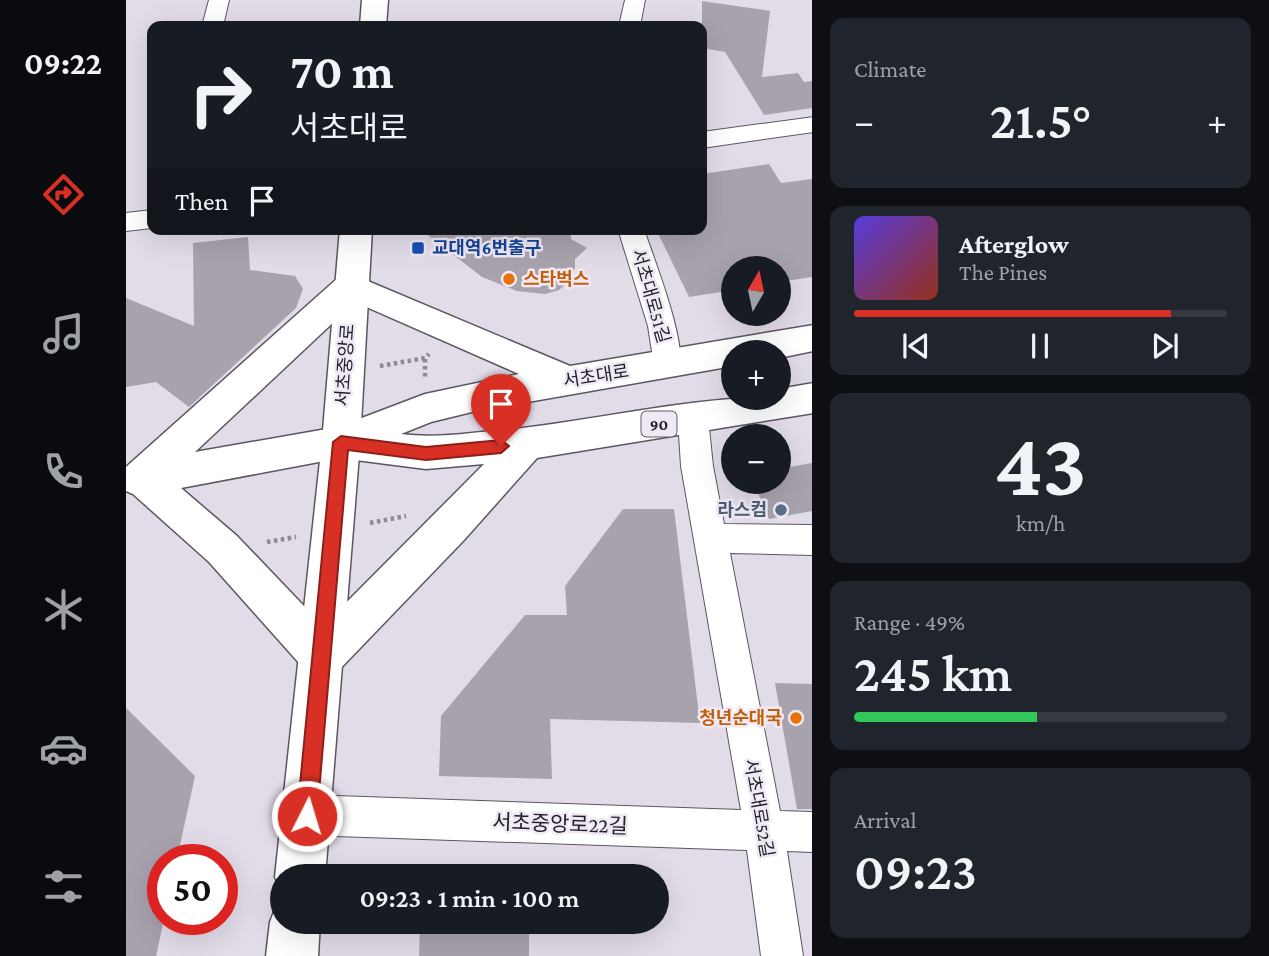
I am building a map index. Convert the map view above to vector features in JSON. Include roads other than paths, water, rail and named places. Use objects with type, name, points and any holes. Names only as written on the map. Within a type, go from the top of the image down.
[{"type":"main road","points":[[373,21],[375,0]]},
{"type":"main road","name":"서초중앙로","points":[[301,864],[341,442],[355,235]]},
{"type":"main road","points":[[526,444],[450,527],[322,657],[223,549],[134,480],[351,286],[568,380]]},
{"type":"main road","name":"서초대로","points":[[791,342],[812,338]]},
{"type":"main road","name":"서초대로","points":[[134,480],[341,442],[425,409],[476,396],[721,354]]},
{"type":"main road","name":"서초대로","points":[[341,442],[426,453],[526,444],[812,398]]},
{"type":"main road","points":[[292,956],[294,934]]},
{"type":"street","points":[[214,21],[219,0]]},
{"type":"street","points":[[631,21],[635,0]]},
{"type":"street","points":[[707,139],[812,124]]},
{"type":"street","points":[[126,222],[147,220]]},
{"type":"street","name":"서초대로51길","points":[[633,235],[662,326],[667,364]]},
{"type":"street","name":"서초대로52길","points":[[693,419],[697,466],[764,831],[782,956]]},
{"type":"street","points":[[710,538],[812,540]]},
{"type":"street","name":"서초중앙로22길","points":[[307,816],[812,832]]},
{"type":"place","name":"교대역6번출구","points":[[418,248]]},
{"type":"place","name":"스타벅스","points":[[509,279]]},
{"type":"place","name":"라스컴","points":[[781,510]]},
{"type":"place","name":"청년순대국","points":[[796,718]]}]
